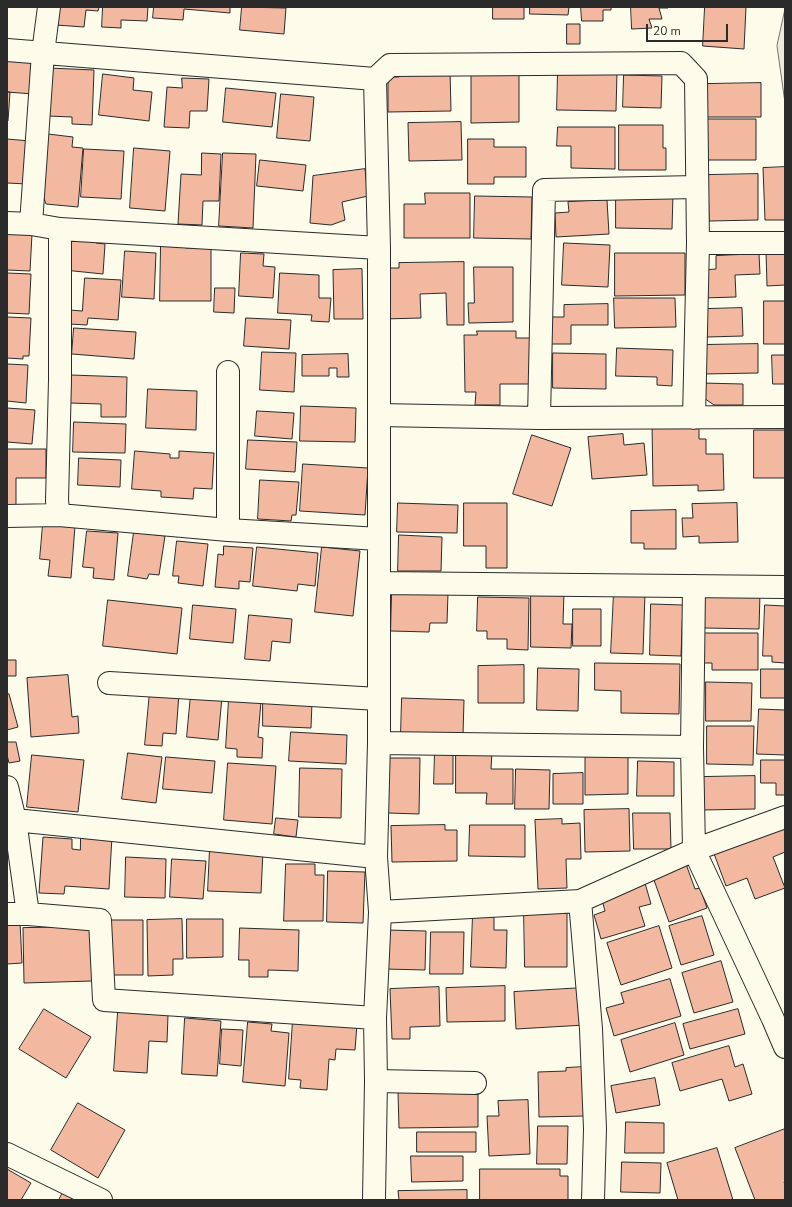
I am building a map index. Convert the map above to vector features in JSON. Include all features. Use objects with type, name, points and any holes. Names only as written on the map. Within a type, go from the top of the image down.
[{"type":"street","points":[[31,224],[43,53],[49,7]]},
{"type":"street","points":[[7,50],[375,79],[390,65],[681,63],[696,78],[698,243],[694,418]]},
{"type":"street","points":[[374,1200],[376,1081],[375,1018],[380,912],[376,858],[379,743],[379,248],[375,79]]},
{"type":"street","points":[[540,418],[544,190],[697,187]]},
{"type":"street","points":[[7,223],[31,224],[60,229],[379,248]]},
{"type":"street","points":[[59,515],[57,501],[60,380],[60,229]]},
{"type":"street","points":[[698,243],[785,243]]},
{"type":"street","points":[[228,372],[228,530]]},
{"type":"street","points":[[379,415],[540,418],[785,417]]},
{"type":"street","points":[[7,516],[59,515],[228,530],[379,539]]},
{"type":"street","points":[[379,583],[785,587]]},
{"type":"street","points":[[694,586],[692,747],[694,850],[785,1047]]},
{"type":"street","points":[[109,683],[378,699]]},
{"type":"street","points":[[379,743],[692,747]]},
{"type":"street","points":[[7,786],[15,820],[28,914]]},
{"type":"street","points":[[380,912],[580,901],[694,850],[785,817]]},
{"type":"street","points":[[15,820],[376,858]]},
{"type":"street","points":[[580,901],[591,1029],[596,1129],[593,1200]]},
{"type":"street","points":[[7,914],[28,914],[100,920],[104,1000],[375,1018]]},
{"type":"street","points":[[376,1081],[475,1083]]},
{"type":"street","points":[[7,1154],[102,1200]]},
{"type":"shaded area","points":[[785,9],[785,103],[777,46]]},
{"type":"building","points":[[58,7],[99,7],[98,11],[86,10],[84,27],[56,25]]},
{"type":"building","points":[[103,7],[148,7],[147,21],[121,20],[121,28],[102,27]]},
{"type":"building","points":[[154,7],[230,7],[230,13],[184,9],[183,20],[153,18]]},
{"type":"building","points":[[242,7],[286,8],[284,34],[240,30]]},
{"type":"building","points":[[493,7],[524,7],[524,19],[493,19]]},
{"type":"building","points":[[530,7],[569,7],[568,15],[530,14]]},
{"type":"building","points":[[581,7],[611,7],[611,10],[603,10],[603,21],[582,21]]},
{"type":"building","points":[[631,7],[668,8],[659,8],[662,19],[649,19],[652,28],[632,29]]},
{"type":"building","points":[[705,7],[746,7],[744,49],[703,46]]},
{"type":"building","points":[[567,24],[580,24],[580,44],[567,44]]},
{"type":"building","points":[[7,57],[35,59],[33,94],[7,92]]},
{"type":"building","points":[[49,68],[94,70],[92,125],[72,124],[72,117],[47,116]]},
{"type":"building","points":[[519,68],[519,122],[471,123],[471,69]]},
{"type":"building","points":[[450,69],[451,111],[388,112],[388,77],[399,77],[399,70]]},
{"type":"building","points":[[558,71],[617,72],[616,111],[557,110]]},
{"type":"building","points":[[103,74],[134,78],[133,90],[152,92],[149,121],[99,115]]},
{"type":"building","points":[[624,75],[662,76],[661,108],[623,107]]},
{"type":"building","points":[[182,78],[209,79],[207,111],[190,111],[189,128],[164,127],[167,87],[182,88]]},
{"type":"building","points":[[761,83],[761,117],[705,117],[705,84]]},
{"type":"building","points":[[226,88],[276,93],[272,127],[223,122]]},
{"type":"building","points":[[7,92],[10,92],[8,121],[7,121]]},
{"type":"building","points":[[281,94],[314,97],[310,141],[277,138]]},
{"type":"building","points":[[706,119],[756,119],[756,160],[707,160]]},
{"type":"building","points":[[461,122],[462,160],[409,161],[408,123]]},
{"type":"building","points":[[619,125],[663,125],[663,148],[666,148],[666,170],[619,170]]},
{"type":"building","points":[[558,127],[615,127],[615,169],[571,168],[571,146],[557,146]]},
{"type":"building","points":[[48,134],[73,137],[72,147],[83,148],[78,207],[46,204],[42,193]]},
{"type":"building","points":[[7,139],[30,141],[27,184],[7,183]]},
{"type":"building","points":[[468,139],[494,139],[494,147],[526,147],[526,177],[494,177],[494,184],[468,184]]},
{"type":"building","points":[[134,148],[170,151],[165,211],[130,208]]},
{"type":"building","points":[[84,149],[124,151],[121,199],[81,197]]},
{"type":"building","points":[[202,153],[221,154],[219,201],[203,201],[202,225],[178,224],[181,174],[201,175]]},
{"type":"building","points":[[223,153],[256,154],[253,228],[219,226]]},
{"type":"building","points":[[260,160],[306,165],[303,191],[257,186]]},
{"type":"building","points":[[785,167],[785,220],[765,220],[763,168]]},
{"type":"building","points":[[365,169],[368,196],[342,202],[345,220],[331,225],[310,223],[313,176]]},
{"type":"building","points":[[758,174],[758,220],[709,221],[708,175]]},
{"type":"building","points":[[425,193],[470,193],[470,238],[404,238],[404,204],[425,204]]},
{"type":"building","points":[[616,193],[673,194],[672,229],[616,228]]},
{"type":"building","points":[[475,196],[532,197],[531,239],[474,238]]},
{"type":"building","points":[[607,200],[609,234],[556,237],[555,213],[569,212],[568,202]]},
{"type":"building","points":[[68,232],[96,235],[96,243],[105,244],[103,274],[64,270]]},
{"type":"building","points":[[7,233],[32,234],[30,271],[7,270]]},
{"type":"building","points":[[161,243],[186,244],[186,248],[211,247],[211,301],[160,301]]},
{"type":"building","points":[[564,243],[610,245],[608,287],[562,285]]},
{"type":"building","points":[[785,250],[785,285],[767,286],[766,251]]},
{"type":"building","points":[[125,251],[156,253],[154,299],[122,297]]},
{"type":"building","points":[[241,253],[264,254],[263,266],[275,267],[273,298],[239,296]]},
{"type":"building","points":[[615,253],[685,253],[685,295],[615,296]]},
{"type":"building","points":[[759,254],[760,274],[735,275],[736,297],[703,298],[702,270],[716,269],[716,256]]},
{"type":"building","points":[[464,262],[464,325],[447,325],[446,293],[420,294],[421,318],[384,319],[383,268],[399,268],[399,263]]},
{"type":"building","points":[[474,267],[513,267],[513,322],[469,323],[468,303],[474,303]]},
{"type":"building","points":[[362,269],[363,319],[334,319],[333,270]]},
{"type":"building","points":[[7,273],[31,274],[29,314],[7,313]]},
{"type":"building","points":[[280,273],[319,275],[319,298],[331,298],[329,322],[311,321],[312,315],[278,313]]},
{"type":"building","points":[[85,278],[121,280],[118,320],[88,318],[87,325],[69,324],[70,310],[82,311]]},
{"type":"building","points":[[215,288],[235,288],[234,313],[214,312]]},
{"type":"building","points":[[614,298],[675,298],[676,327],[615,328]]},
{"type":"building","points":[[764,301],[785,301],[785,344],[764,344]]},
{"type":"building","points":[[608,304],[608,325],[571,325],[571,344],[547,344],[547,317],[564,317],[564,305]]},
{"type":"building","points":[[742,308],[743,336],[707,337],[706,309]]},
{"type":"building","points":[[7,317],[31,318],[29,356],[23,356],[23,359],[7,358]]},
{"type":"building","points":[[246,318],[291,320],[289,349],[244,346]]},
{"type":"building","points":[[74,328],[136,332],[134,359],[72,354]]},
{"type":"building","points":[[477,331],[516,331],[516,338],[535,338],[535,384],[500,384],[500,405],[475,405],[476,392],[465,392],[464,335],[477,335]]},
{"type":"building","points":[[758,344],[758,373],[703,374],[702,345]]},
{"type":"building","points":[[617,348],[673,350],[672,386],[657,385],[657,377],[616,376]]},
{"type":"building","points":[[262,352],[296,353],[294,392],[260,390]]},
{"type":"building","points":[[553,353],[606,354],[606,389],[553,388]]},
{"type":"building","points":[[348,354],[349,377],[337,377],[337,368],[329,368],[329,376],[302,376],[302,355]]},
{"type":"building","points":[[772,355],[785,355],[785,384],[773,384]]},
{"type":"building","points":[[7,364],[28,365],[26,403],[7,401]]},
{"type":"building","points":[[71,375],[127,377],[126,417],[101,417],[101,404],[70,403]]},
{"type":"building","points":[[701,383],[743,384],[743,405],[714,405],[701,396]]},
{"type":"building","points":[[148,389],[197,391],[196,430],[146,428]]},
{"type":"building","points":[[301,406],[356,408],[355,442],[300,441]]},
{"type":"building","points":[[7,408],[35,410],[32,444],[7,442]]},
{"type":"building","points":[[257,411],[294,413],[292,439],[255,436]]},
{"type":"building","points":[[74,422],[126,424],[125,453],[73,452]]},
{"type":"building","points":[[699,422],[699,439],[706,439],[706,454],[723,454],[724,490],[698,491],[698,485],[653,486],[652,423]]},
{"type":"building","points":[[754,430],[785,430],[785,478],[754,478]]},
{"type":"building","points":[[623,434],[624,445],[644,443],[647,475],[592,479],[588,437]]},
{"type":"building","points":[[532,435],[571,448],[552,506],[513,494]]},
{"type":"building","points":[[248,440],[297,442],[295,472],[246,469]]},
{"type":"building","points":[[7,449],[46,449],[46,478],[16,478],[16,507],[7,507]]},
{"type":"building","points":[[135,451],[170,454],[170,458],[179,458],[179,451],[214,453],[212,489],[194,488],[193,499],[161,497],[161,491],[132,489]]},
{"type":"building","points":[[79,458],[121,460],[120,487],[78,485]]},
{"type":"building","points":[[303,464],[368,468],[365,515],[300,511]]},
{"type":"building","points":[[260,480],[299,482],[296,515],[292,515],[291,521],[258,519]]},
{"type":"building","points":[[398,503],[458,505],[457,533],[397,532]]},
{"type":"building","points":[[464,503],[507,503],[507,568],[486,568],[486,546],[464,546]]},
{"type":"building","points":[[737,503],[738,542],[699,543],[699,536],[683,537],[682,518],[693,518],[692,504]]},
{"type":"building","points":[[676,510],[676,549],[644,549],[644,543],[631,543],[631,511]]},
{"type":"building","points":[[43,524],[75,526],[71,578],[48,576],[50,560],[40,559]]},
{"type":"building","points":[[87,531],[118,533],[114,580],[93,578],[94,568],[83,567]]},
{"type":"building","points":[[134,532],[165,536],[159,575],[149,574],[147,579],[128,576]]},
{"type":"building","points":[[399,535],[442,537],[441,571],[398,571]]},
{"type":"building","points":[[177,541],[208,544],[203,586],[178,583],[179,576],[173,576]]},
{"type":"building","points":[[224,546],[253,548],[250,582],[239,581],[239,589],[215,587],[218,554],[223,555]]},
{"type":"building","points":[[257,547],[318,553],[315,586],[298,584],[297,591],[253,586]]},
{"type":"building","points":[[322,547],[360,551],[353,616],[315,612]]},
{"type":"building","points":[[392,592],[448,593],[447,623],[430,623],[429,632],[391,631]]},
{"type":"building","points":[[531,592],[564,592],[563,624],[572,624],[571,648],[531,647]]},
{"type":"building","points":[[614,592],[645,593],[643,654],[611,653]]},
{"type":"building","points":[[705,593],[760,593],[759,629],[705,628]]},
{"type":"building","points":[[478,597],[529,598],[528,650],[507,649],[507,639],[487,639],[487,631],[477,631]]},
{"type":"building","points":[[108,600],[182,608],[177,654],[103,646]]},
{"type":"building","points":[[651,604],[683,605],[681,656],[650,655]]},
{"type":"building","points":[[193,605],[236,609],[233,643],[190,639]]},
{"type":"building","points":[[765,605],[785,606],[785,663],[772,662],[772,656],[763,656]]},
{"type":"building","points":[[573,609],[601,609],[601,646],[573,646]]},
{"type":"building","points":[[249,615],[292,619],[290,643],[272,641],[270,661],[245,659]]},
{"type":"building","points":[[704,633],[758,633],[758,670],[712,670],[712,663],[704,663]]},
{"type":"building","points":[[7,660],[16,660],[16,676],[7,676]]},
{"type":"building","points":[[595,663],[680,664],[679,714],[621,713],[621,691],[595,690]]},
{"type":"building","points":[[524,665],[524,703],[478,703],[478,666]]},
{"type":"building","points":[[538,668],[579,669],[578,711],[537,710]]},
{"type":"building","points":[[761,669],[785,669],[785,698],[761,698]]},
{"type":"building","points":[[68,675],[72,717],[78,716],[79,733],[31,737],[27,678]]},
{"type":"building","points":[[706,682],[752,683],[751,721],[706,721]]},
{"type":"building","points":[[150,691],[179,693],[176,734],[163,733],[162,746],[145,745]]},
{"type":"building","points":[[9,694],[18,727],[7,730],[7,695]]},
{"type":"building","points":[[191,694],[222,697],[218,740],[187,737]]},
{"type":"building","points":[[402,698],[464,700],[463,735],[401,733]]},
{"type":"building","points":[[229,699],[261,701],[258,737],[263,738],[262,758],[237,757],[237,749],[226,748]]},
{"type":"building","points":[[263,700],[312,702],[311,728],[263,726]]},
{"type":"building","points":[[759,709],[785,710],[785,755],[757,754]]},
{"type":"building","points":[[707,726],[754,726],[753,765],[707,764]]},
{"type":"building","points":[[291,732],[347,735],[346,764],[289,761]]},
{"type":"building","points":[[7,742],[16,742],[20,761],[9,763],[7,755]]},
{"type":"building","points":[[435,750],[453,751],[453,784],[434,784]]},
{"type":"building","points":[[456,751],[492,751],[491,769],[513,769],[513,804],[486,804],[487,793],[456,793]]},
{"type":"building","points":[[128,753],[162,757],[156,803],[122,799]]},
{"type":"building","points":[[32,755],[84,760],[78,812],[27,807]]},
{"type":"building","points":[[628,756],[628,794],[585,795],[585,757]]},
{"type":"building","points":[[166,757],[215,761],[212,793],[163,789]]},
{"type":"building","points":[[389,758],[420,758],[419,814],[388,813]]},
{"type":"building","points":[[761,760],[785,760],[785,795],[776,795],[776,783],[761,783]]},
{"type":"building","points":[[638,761],[674,762],[674,796],[637,796]]},
{"type":"building","points":[[228,763],[276,766],[272,824],[224,820]]},
{"type":"building","points":[[300,768],[342,769],[341,818],[299,817]]},
{"type":"building","points":[[516,769],[550,770],[549,809],[515,809]]},
{"type":"building","points":[[583,773],[583,804],[553,804],[553,774]]},
{"type":"building","points":[[755,776],[755,809],[702,810],[702,777]]},
{"type":"building","points":[[629,809],[630,851],[585,852],[584,810]]},
{"type":"building","points":[[633,813],[670,813],[671,849],[634,849]]},
{"type":"building","points":[[276,818],[298,820],[296,837],[274,834]]},
{"type":"building","points":[[562,819],[562,824],[580,823],[581,859],[566,859],[567,888],[538,889],[535,820]]},
{"type":"building","points":[[785,824],[785,852],[773,857],[785,888],[755,899],[747,878],[726,886],[713,851]]},
{"type":"building","points":[[445,825],[445,830],[457,830],[457,861],[392,862],[391,826]]},
{"type":"building","points":[[470,825],[525,825],[525,857],[469,856]]},
{"type":"building","points":[[81,834],[112,836],[109,889],[65,886],[64,894],[39,893],[43,837],[72,839],[72,849],[80,850]]},
{"type":"building","points":[[210,848],[263,851],[261,893],[208,891]]},
{"type":"building","points":[[126,857],[166,859],[165,898],[125,897]]},
{"type":"building","points":[[172,859],[206,861],[203,899],[170,897]]},
{"type":"building","points":[[286,864],[315,864],[315,875],[324,875],[323,921],[284,921]]},
{"type":"building","points":[[686,864],[695,889],[700,888],[707,908],[669,922],[654,880]]},
{"type":"building","points":[[328,871],[365,872],[363,923],[327,922]]},
{"type":"building","points":[[645,883],[651,904],[639,907],[645,926],[601,939],[594,915],[605,911],[602,900]]},
{"type":"building","points":[[524,913],[567,913],[567,967],[525,967]]},
{"type":"building","points":[[473,914],[494,915],[494,930],[507,930],[506,968],[471,967]]},
{"type":"building","points":[[702,916],[714,955],[681,965],[669,926]]},
{"type":"building","points":[[182,919],[183,959],[173,959],[173,975],[148,976],[147,920]]},
{"type":"building","points":[[187,919],[223,919],[223,957],[187,958]]},
{"type":"building","points":[[111,920],[143,920],[143,975],[111,975]]},
{"type":"building","points":[[20,922],[22,963],[7,964],[7,923]]},
{"type":"building","points":[[659,926],[672,968],[621,985],[607,943]]},
{"type":"building","points":[[91,927],[92,981],[24,983],[23,928]]},
{"type":"building","points":[[240,928],[299,930],[298,971],[268,970],[268,977],[249,977],[249,960],[239,960]]},
{"type":"building","points":[[386,930],[426,931],[425,970],[385,969]]},
{"type":"building","points":[[431,932],[464,932],[463,974],[430,974]]},
{"type":"building","points":[[721,961],[733,1002],[694,1013],[682,973]]},
{"type":"building","points":[[670,979],[681,1016],[614,1036],[606,1008],[624,1003],[621,993]]},
{"type":"building","points":[[505,986],[505,1021],[447,1022],[446,988]]},
{"type":"building","points":[[439,987],[440,1026],[410,1027],[410,1039],[392,1039],[390,989]]},
{"type":"building","points":[[583,988],[585,1025],[516,1029],[514,992]]},
{"type":"building","points":[[44,1009],[91,1037],[66,1078],[19,1049]]},
{"type":"building","points":[[738,1009],[745,1034],[690,1049],[683,1024]]},
{"type":"building","points":[[118,1012],[168,1015],[167,1042],[149,1041],[147,1073],[114,1071]]},
{"type":"building","points":[[185,1018],[221,1021],[217,1076],[182,1074]]},
{"type":"building","points":[[293,1020],[357,1024],[355,1050],[336,1049],[335,1060],[329,1059],[327,1090],[300,1088],[301,1080],[289,1079]]},
{"type":"building","points":[[248,1022],[272,1024],[271,1031],[289,1033],[285,1086],[243,1082]]},
{"type":"building","points":[[675,1023],[684,1055],[630,1072],[621,1040]]},
{"type":"building","points":[[222,1029],[243,1030],[241,1066],[220,1064]]},
{"type":"building","points":[[729,1046],[735,1067],[743,1064],[752,1094],[729,1101],[722,1079],[680,1091],[672,1063]]},
{"type":"building","points":[[584,1067],[585,1116],[539,1117],[538,1072],[566,1071],[566,1068]]},
{"type":"building","points":[[655,1078],[660,1105],[616,1113],[611,1086]]},
{"type":"building","points":[[478,1090],[478,1127],[399,1128],[398,1092]]},
{"type":"building","points":[[528,1100],[530,1154],[489,1156],[487,1116],[499,1116],[498,1101]]},
{"type":"building","points":[[78,1103],[125,1130],[98,1178],[51,1150]]},
{"type":"building","points":[[626,1122],[664,1123],[664,1153],[625,1153]]},
{"type":"building","points":[[538,1126],[568,1126],[567,1164],[537,1164]]},
{"type":"building","points":[[785,1129],[785,1200],[755,1200],[735,1148]]},
{"type":"building","points":[[417,1132],[476,1132],[476,1152],[417,1152]]},
{"type":"building","points":[[717,1148],[733,1200],[678,1200],[667,1163]]},
{"type":"building","points":[[411,1156],[463,1156],[463,1181],[412,1182]]},
{"type":"building","points":[[622,1162],[661,1163],[660,1193],[621,1192]]},
{"type":"building","points":[[7,1169],[31,1183],[21,1200],[7,1200]]},
{"type":"building","points":[[480,1169],[560,1169],[560,1176],[568,1176],[568,1200],[480,1200]]},
{"type":"building","points":[[467,1190],[467,1200],[399,1200],[398,1191]]},
{"type":"building","points":[[63,1192],[79,1200],[59,1200]]}]
